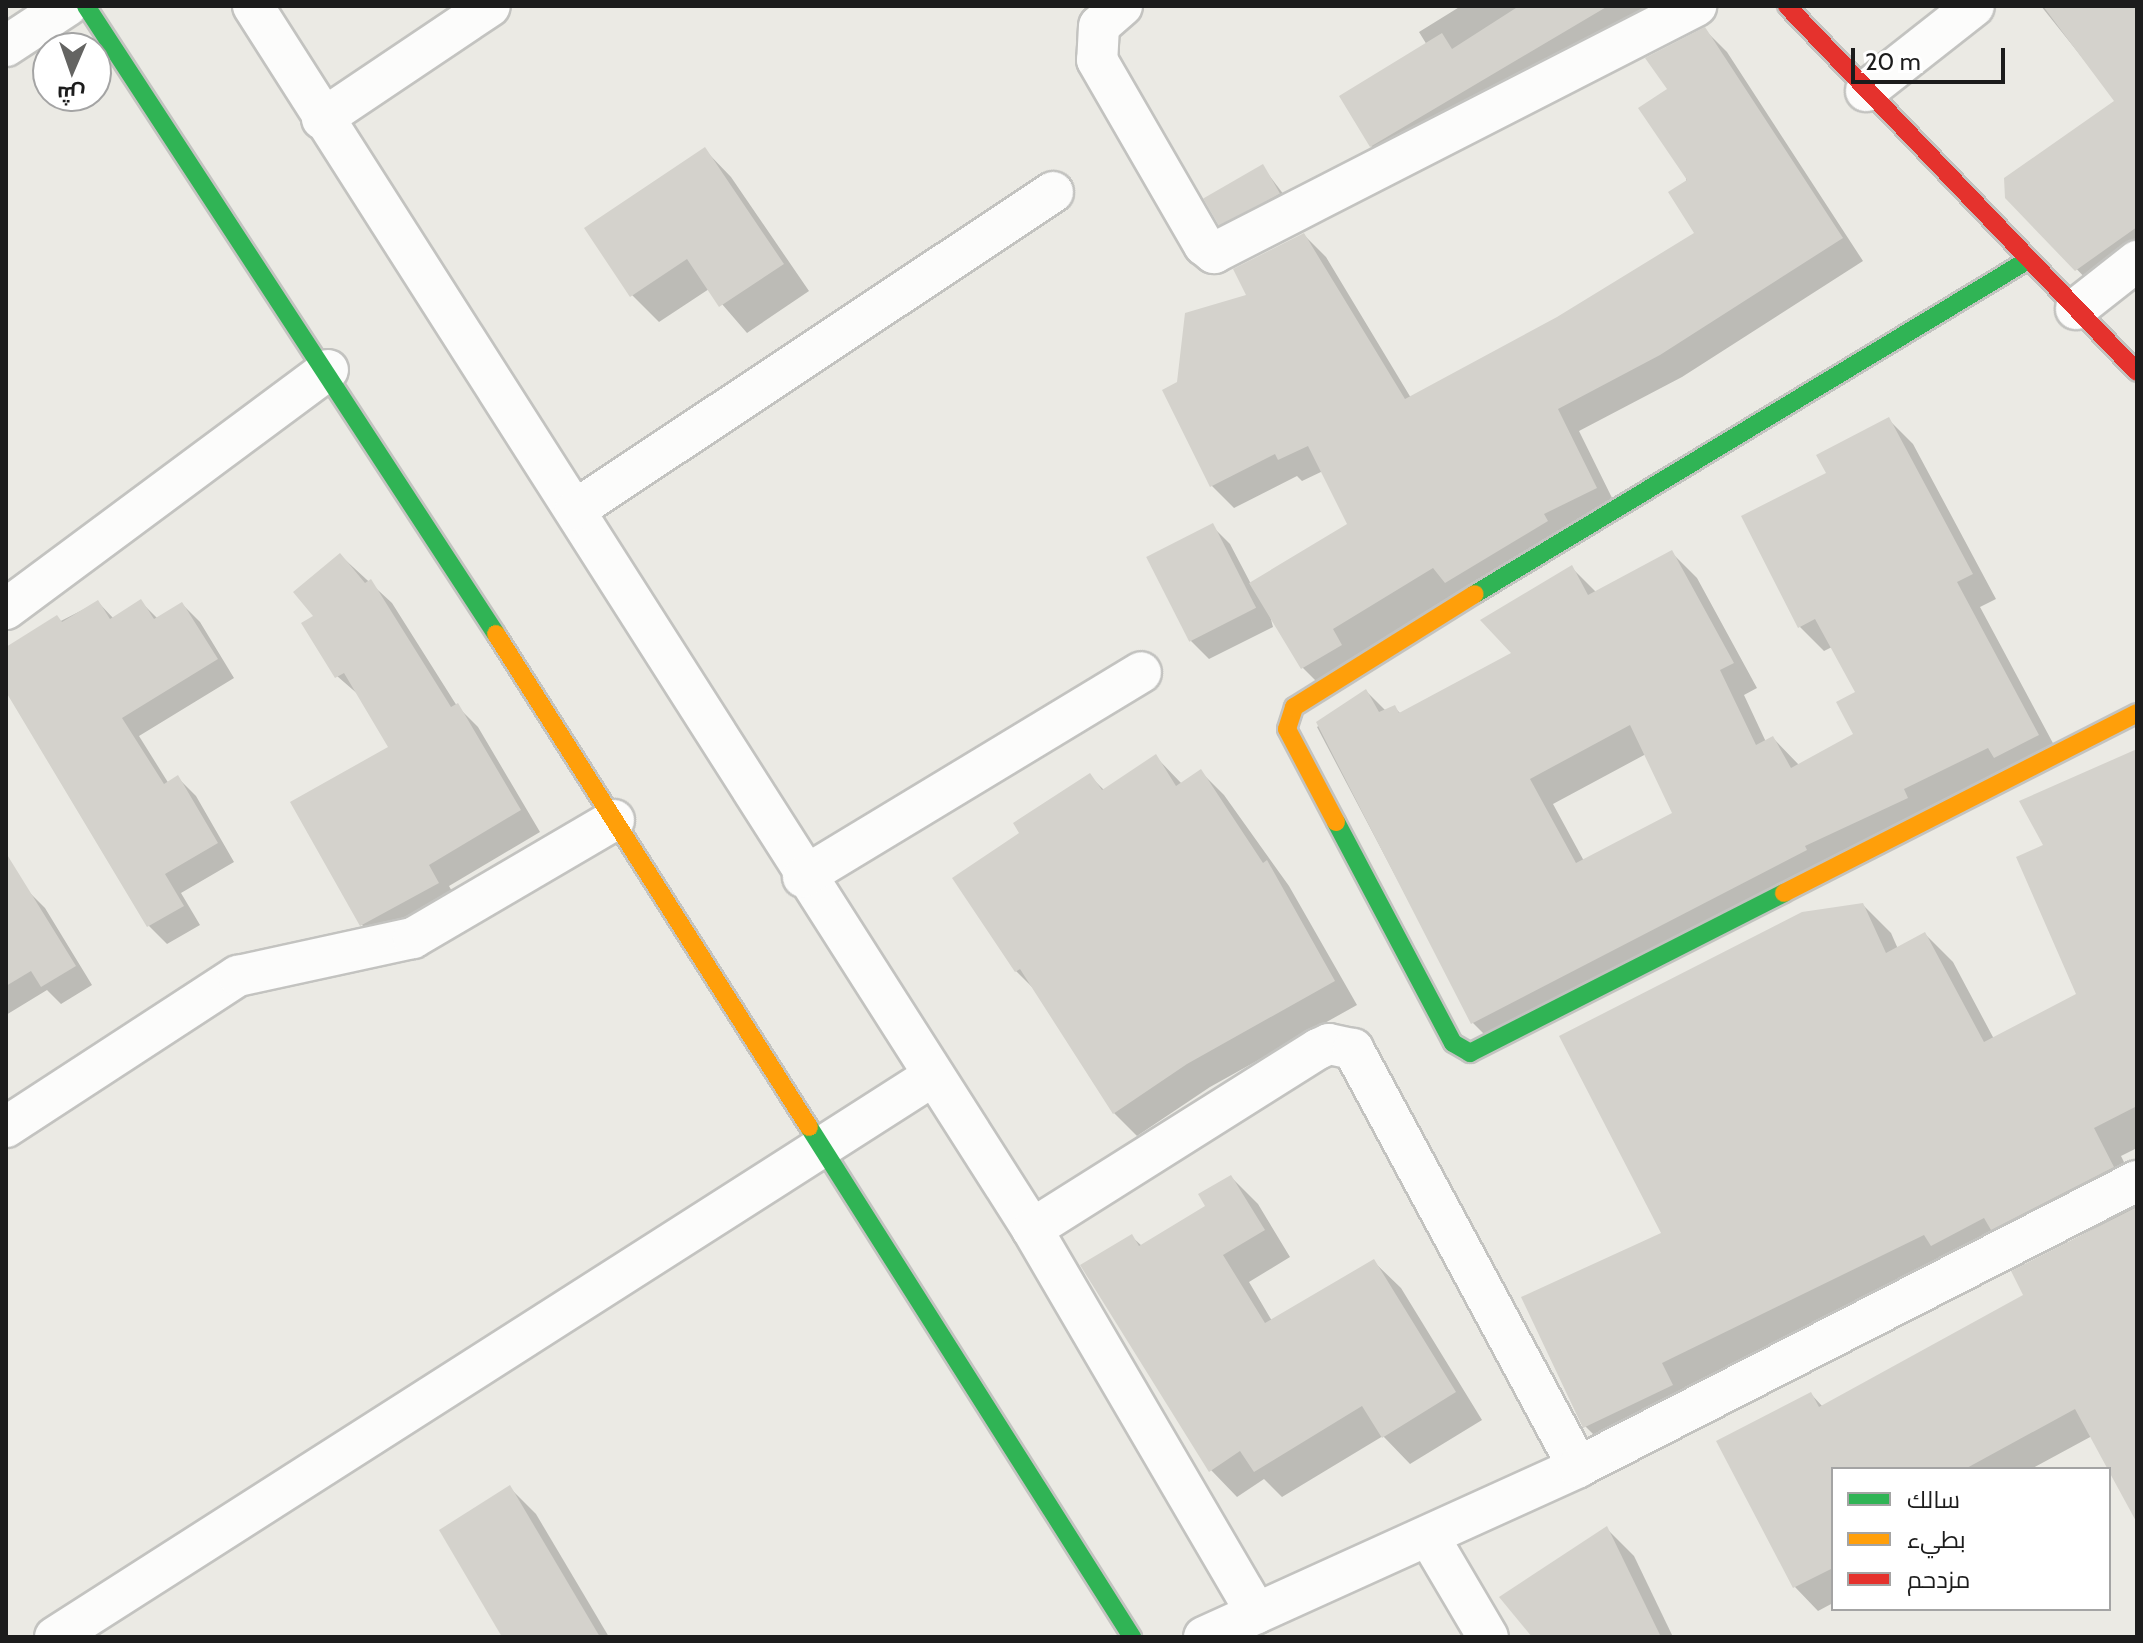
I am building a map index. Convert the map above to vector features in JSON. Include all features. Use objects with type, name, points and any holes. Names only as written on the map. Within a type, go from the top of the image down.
[{"type":"street","points":[[6,46],[67,6]]},
{"type":"street","points":[[86,6],[328,370],[1132,1637]]},
{"type":"street","points":[[253,6],[322,119],[575,510],[803,877],[1032,1229],[1256,1613]]},
{"type":"street","points":[[322,119],[490,6]]},
{"type":"street","points":[[1122,6],[1099,26],[1097,60],[1204,245],[1214,253],[1696,6]]},
{"type":"street","points":[[1787,6],[2137,372]]},
{"type":"street","points":[[1866,91],[1974,6]]},
{"type":"street","points":[[575,510],[1053,192]]},
{"type":"street","points":[[2028,260],[1312,692],[1294,707],[1287,729],[1453,1043],[1470,1053],[2137,713]]},
{"type":"street","points":[[2076,309],[2137,261]]},
{"type":"street","points":[[6,609],[328,370]]},
{"type":"street","points":[[803,877],[1141,672]]},
{"type":"street","points":[[6,1127],[238,976],[413,938],[614,820]]},
{"type":"street","points":[[1032,1229],[1318,1049],[1329,1044],[1353,1049],[1578,1467]]},
{"type":"street","points":[[55,1637],[933,1076]]},
{"type":"street","points":[[1204,1637],[1578,1467],[2137,1181]]},
{"type":"street","points":[[1429,1537],[1488,1637]]},
{"type":"building","points":[[1519,6],[1608,6],[1370,147],[1339,96],[1442,33],[1452,49]]},
{"type":"building","points":[[2043,6],[2137,6],[2137,227],[2075,271],[2005,198],[2004,178],[2114,101]]},
{"type":"building","points":[[1705,27],[1843,238],[1660,355],[1558,409],[1597,488],[1544,514],[1548,521],[1445,583],[1433,568],[1333,629],[1342,645],[1301,669],[1249,583],[1347,524],[1308,446],[1278,460],[1275,454],[1210,487],[1162,390],[1177,382],[1185,313],[1246,295],[1233,269],[1304,233],[1405,399],[1557,317],[1694,233],[1668,192],[1687,180],[1638,108],[1667,89],[1645,58]]},
{"type":"building","points":[[705,147],[784,264],[719,307],[687,259],[630,297],[584,228]]},
{"type":"building","points":[[1263,164],[1280,193],[1220,228],[1203,198]]},
{"type":"building","points":[[1889,417],[1973,574],[1957,582],[2039,735],[1994,758],[1988,748],[1904,789],[1908,798],[1805,846],[1807,850],[1471,1024],[1316,722],[1366,689],[1379,712],[1395,705],[1399,713],[1511,653],[1480,620],[1572,565],[1588,595],[1672,550],[1734,663],[1720,670],[1756,745],[1773,736],[1791,768],[1853,734],[1836,702],[1855,692],[1815,619],[1798,628],[1741,516],[1826,473],[1816,455]],"holes":[[[1630,725],[1672,813],[1576,863],[1530,779]]]},
{"type":"building","points":[[1213,523],[1256,608],[1189,642],[1146,557]]},
{"type":"building","points":[[340,553],[365,583],[371,579],[451,707],[458,703],[521,810],[429,865],[439,883],[360,926],[290,802],[388,747],[344,673],[335,678],[301,623],[313,616],[293,592]]},
{"type":"building","points":[[141,599],[154,619],[182,602],[218,659],[122,718],[164,784],[178,775],[218,843],[165,874],[184,906],[147,927],[6,692],[6,647],[57,615],[62,622],[98,600],[110,619]]},
{"type":"building","points":[[2137,749],[2137,1106],[2094,1128],[2114,1167],[1991,1230],[1984,1218],[1931,1246],[1924,1235],[1662,1363],[1673,1385],[1583,1428],[1521,1297],[1661,1233],[1559,1036],[1802,912],[1863,903],[1886,953],[1925,932],[1984,1042],[2076,994],[2016,857],[2043,845],[2019,801]]},
{"type":"building","points":[[1156,754],[1176,786],[1201,769],[1263,863],[1267,860],[1335,981],[1187,1064],[1113,1114],[1020,969],[1015,972],[952,878],[1019,833],[1013,823],[1090,773],[1102,790]]},
{"type":"building","points":[[6,853],[76,966],[41,987],[31,971],[6,986]]},
{"type":"building","points":[[1231,1175],[1265,1230],[1223,1255],[1265,1323],[1374,1259],[1456,1392],[1382,1438],[1362,1406],[1254,1472],[1240,1451],[1209,1472],[1080,1265],[1132,1234],[1139,1246],[1205,1206],[1198,1194]]},
{"type":"building","points":[[2135,1208],[2137,1523],[2111,1475],[2111,1467],[2107,1467],[2075,1409],[1969,1467],[1831,1467],[1831,1569],[1793,1588],[1716,1441],[1811,1392],[1819,1407],[2023,1295],[2011,1271]]},
{"type":"building","points":[[510,1485],[600,1637],[502,1637],[439,1530]]},
{"type":"building","points":[[1607,1526],[1661,1637],[1532,1637],[1499,1597]]},
{"type":"traffic: fast","points":[[86,6],[496,634]]},
{"type":"traffic: fast","points":[[1475,594],[2028,260]]},
{"type":"traffic: fast","points":[[1336,822],[1453,1043],[1470,1053],[1784,893]]},
{"type":"traffic: fast","points":[[809,1127],[1132,1637]]},
{"type":"traffic: slow","points":[[1336,822],[1287,729],[1294,707],[1475,594]]},
{"type":"traffic: slow","points":[[496,634],[809,1127]]},
{"type":"traffic: slow","points":[[1784,893],[2137,713]]},
{"type":"traffic: jam","points":[[1787,6],[2137,372]]}]
